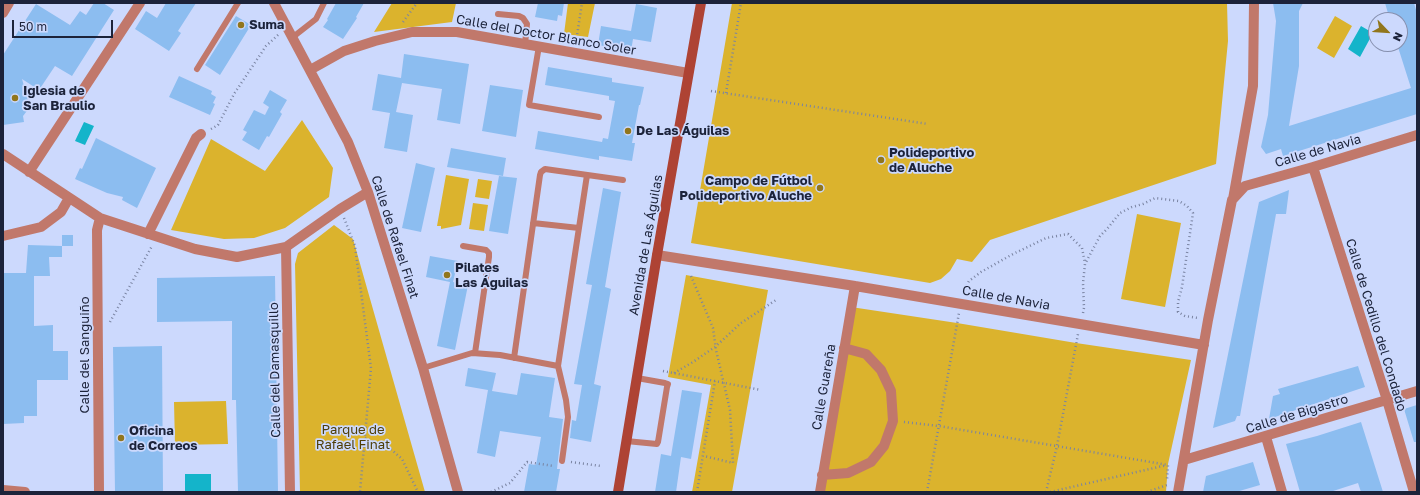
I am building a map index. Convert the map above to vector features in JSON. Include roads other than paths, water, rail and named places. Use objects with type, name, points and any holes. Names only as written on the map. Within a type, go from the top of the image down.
[{"type":"street","points":[[3,14],[9,3]]},
{"type":"street","points":[[29,172],[140,3]]},
{"type":"street","name":"Calle de Rafael Finat","points":[[274,3],[348,142],[368,192],[423,368],[458,492]]},
{"type":"street","name":"Avenida de Las Águilas","points":[[618,492],[657,255],[701,3]]},
{"type":"street","points":[[1178,492],[1208,320],[1253,86],[1254,3]]},
{"type":"street","name":"Calle del Doctor Blanco Soler","points":[[310,70],[344,51],[375,41],[412,32],[457,32],[688,73]]},
{"type":"street","points":[[153,236],[196,138],[201,134]]},
{"type":"street","name":"Calle de Navia","points":[[1232,200],[1245,186],[1417,135]]},
{"type":"street","points":[[3,154],[100,218],[195,249],[237,257],[286,247],[340,209],[368,192]]},
{"type":"street","name":"Calle de Cedillo del Condado","points":[[1313,167],[1387,400],[1414,492]]},
{"type":"street","points":[[3,236],[41,227],[61,212],[69,198]]},
{"type":"street","name":"Calle del Sanguiño","points":[[99,492],[97,230],[100,218]]},
{"type":"street","name":"Calle del Damasquillo","points":[[286,247],[290,492]]},
{"type":"street","name":"Calle de Navia","points":[[657,255],[855,286],[1204,346]]},
{"type":"street","name":"Calle Guareña","points":[[820,492],[855,286]]},
{"type":"street","points":[[822,475],[848,473],[871,462],[884,446],[893,421],[892,391],[881,370],[866,354],[844,348]]},
{"type":"street","name":"Calle de Bigastro","points":[[1184,460],[1266,437],[1417,391]]},
{"type":"street","points":[[1266,437],[1282,492]]},
{"type":"street","points":[[3,490],[25,492]]},
{"type":"lane","points":[[197,69],[238,3]]},
{"type":"lane","points":[[293,37],[316,19],[324,3]]},
{"type":"lane","points":[[498,14],[519,16],[523,18],[527,24],[525,44]]},
{"type":"lane","points":[[539,46],[529,105],[599,117]]},
{"type":"lane","points":[[514,358],[541,172],[545,169],[623,180]]},
{"type":"lane","points":[[562,461],[568,418],[566,400],[558,366],[587,175]]},
{"type":"lane","points":[[533,223],[579,228]]},
{"type":"lane","points":[[463,246],[486,250],[489,252],[475,353]]},
{"type":"lane","points":[[423,368],[475,353],[493,354],[558,366]]},
{"type":"lane","points":[[626,441],[650,445],[657,444],[658,442],[668,384],[637,378]]},
{"type":"place","name":"Suma","points":[[241,25]]},
{"type":"place","name":"Iglesia de San Braulio","points":[[15,98]]},
{"type":"place","name":"De Las Águilas","points":[[628,131]]},
{"type":"place","name":"Polideportivo de Aluche","points":[[881,160]]},
{"type":"place","name":"Campo de Fútbol Polideportivo Aluche","points":[[820,188]]},
{"type":"place","name":"Pilates Las Águilas","points":[[447,275]]},
{"type":"place","name":"Oficina de Correos","points":[[121,438]]},
{"type":"park label","name":"Parque de Rafael Finat","points":[[353,438]]}]
